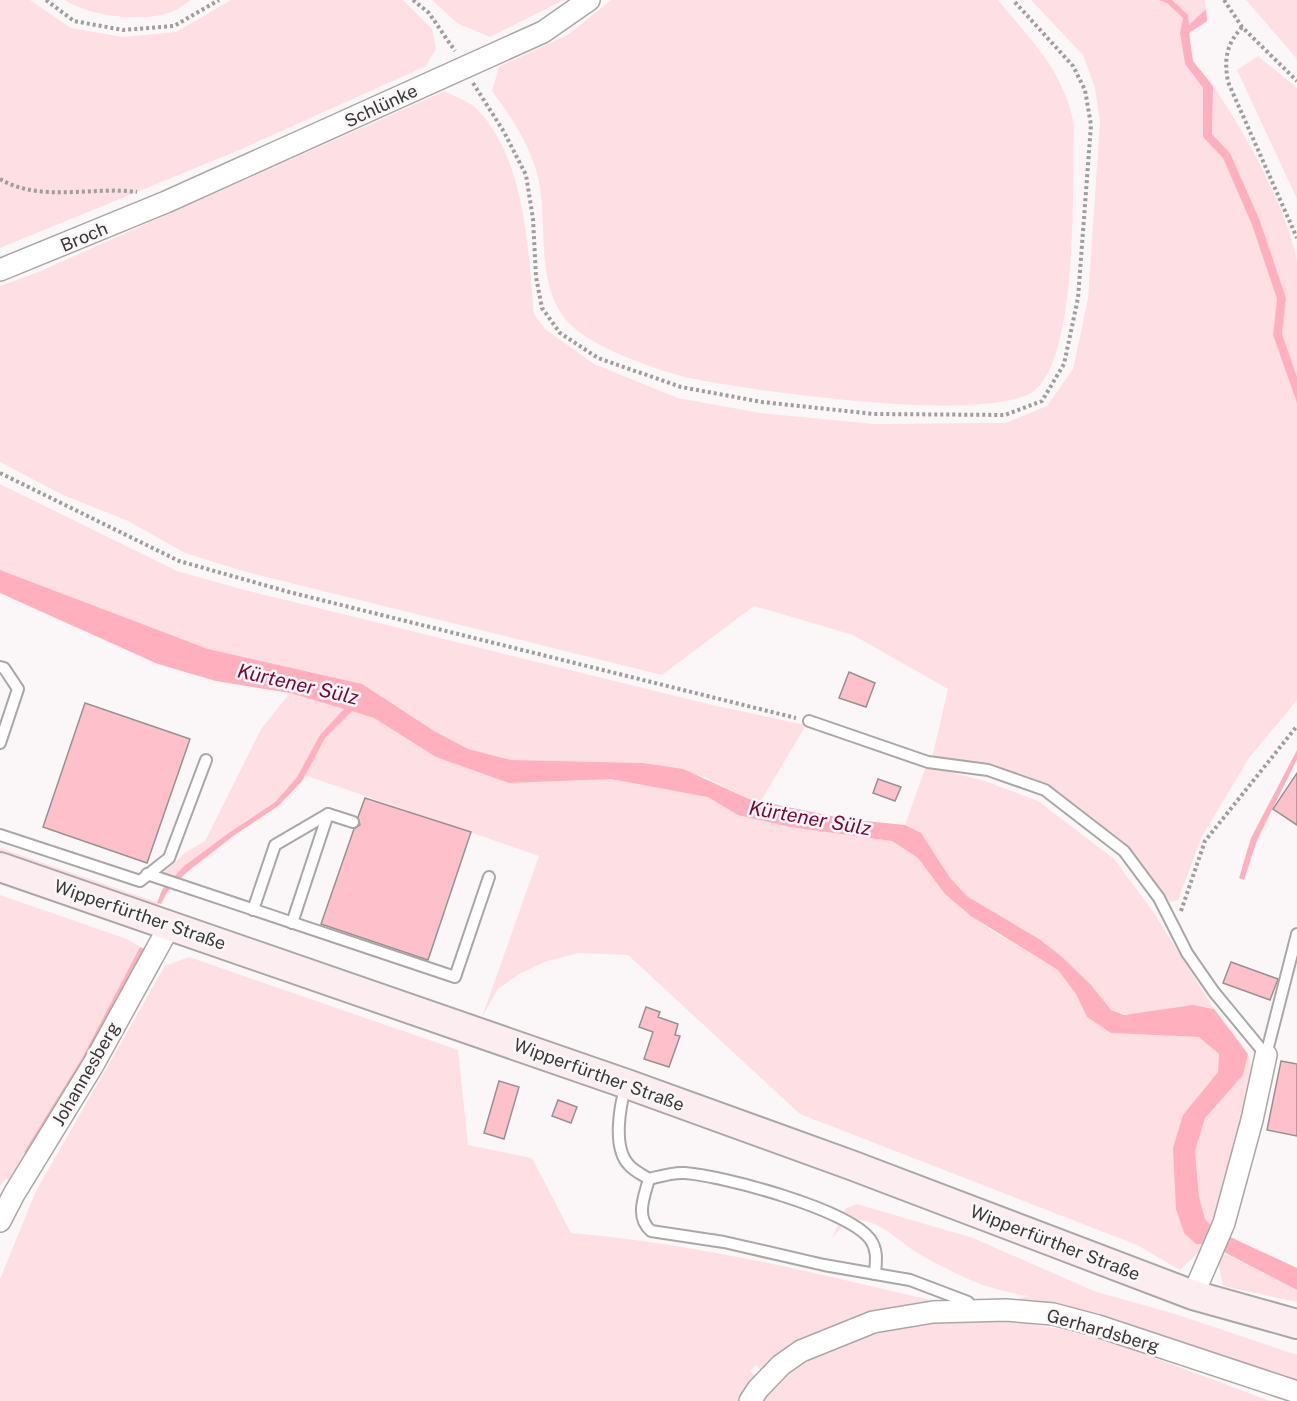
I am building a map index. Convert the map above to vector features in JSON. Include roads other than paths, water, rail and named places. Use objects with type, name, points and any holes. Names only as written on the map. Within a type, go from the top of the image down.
[{"type":"main road","name":"Wipperfürther Straße","points":[[0,867],[627,1084],[851,1165],[1193,1295],[1297,1324]]},
{"type":"street","name":"Schlünke","points":[[166,202],[543,32],[589,0]]},
{"type":"street","name":"Broch","points":[[0,270],[166,202]]},
{"type":"street","name":"Johannesberg","points":[[0,1221],[14,1194],[93,1065],[170,925]]},
{"type":"street","points":[[1193,1295],[1224,1223],[1252,1120],[1266,1054]]},
{"type":"street","name":"Gerhardsberg","points":[[750,1401],[781,1365],[816,1344],[873,1322],[933,1312],[1006,1310],[1053,1314],[1297,1392]]},
{"type":"lane","points":[[0,667],[4,668],[18,689],[0,743]]},
{"type":"lane","points":[[808,721],[928,762],[988,770],[1045,790],[1124,851],[1159,898],[1187,953],[1214,992],[1266,1054]]},
{"type":"lane","points":[[0,835],[140,881],[169,858],[206,760]]},
{"type":"lane","points":[[253,910],[275,845],[328,814],[352,822]]},
{"type":"lane","points":[[292,923],[328,814]]},
{"type":"lane","points":[[147,874],[455,977],[489,877]]},
{"type":"lane","points":[[1266,1054],[1297,934]]},
{"type":"lane","points":[[627,1084],[622,1099],[621,1151],[628,1165],[649,1179],[685,1173],[789,1196],[817,1207],[864,1232],[871,1240],[877,1252],[875,1274]]},
{"type":"lane","points":[[649,1179],[641,1215],[644,1225],[651,1231],[724,1242],[910,1280],[960,1298],[968,1302],[974,1311]]},
{"type":"water","points":[[1158,0],[1172,0],[1188,15],[1189,25],[1206,9],[1207,21],[1189,33],[1193,61],[1213,86],[1212,134],[1230,153],[1260,221],[1286,298],[1282,334],[1297,377],[1297,403],[1273,335],[1277,299],[1252,225],[1223,158],[1203,137],[1203,88],[1185,64],[1180,33],[1183,18],[1167,3]]},
{"type":"water","name":"Kürtener Sülz","points":[[0,570],[208,649],[362,684],[434,731],[468,749],[511,760],[643,763],[683,769],[749,799],[846,819],[905,825],[921,833],[950,878],[968,897],[1039,939],[1062,957],[1090,984],[1111,1010],[1124,1015],[1193,1005],[1214,1009],[1248,1054],[1243,1075],[1205,1118],[1195,1151],[1199,1197],[1205,1219],[1215,1230],[1297,1268],[1297,1290],[1218,1249],[1206,1244],[1196,1244],[1184,1233],[1176,1209],[1173,1148],[1183,1115],[1218,1072],[1219,1054],[1199,1037],[1111,1033],[1087,1017],[1076,994],[1058,970],[971,916],[945,894],[918,858],[892,841],[790,827],[738,815],[708,797],[611,779],[509,783],[436,757],[374,718],[352,711],[325,738],[302,781],[278,806],[233,836],[187,872],[167,892],[161,904],[157,903],[162,890],[183,867],[275,802],[297,777],[320,735],[344,709],[290,693],[216,681],[158,664],[0,593]]},
{"type":"water","points":[[1297,750],[1297,759],[1257,840],[1244,880],[1239,878],[1251,838]]},
{"type":"water","points":[[140,947],[145,949],[87,1061],[29,1155],[24,1152],[82,1058]]}]
